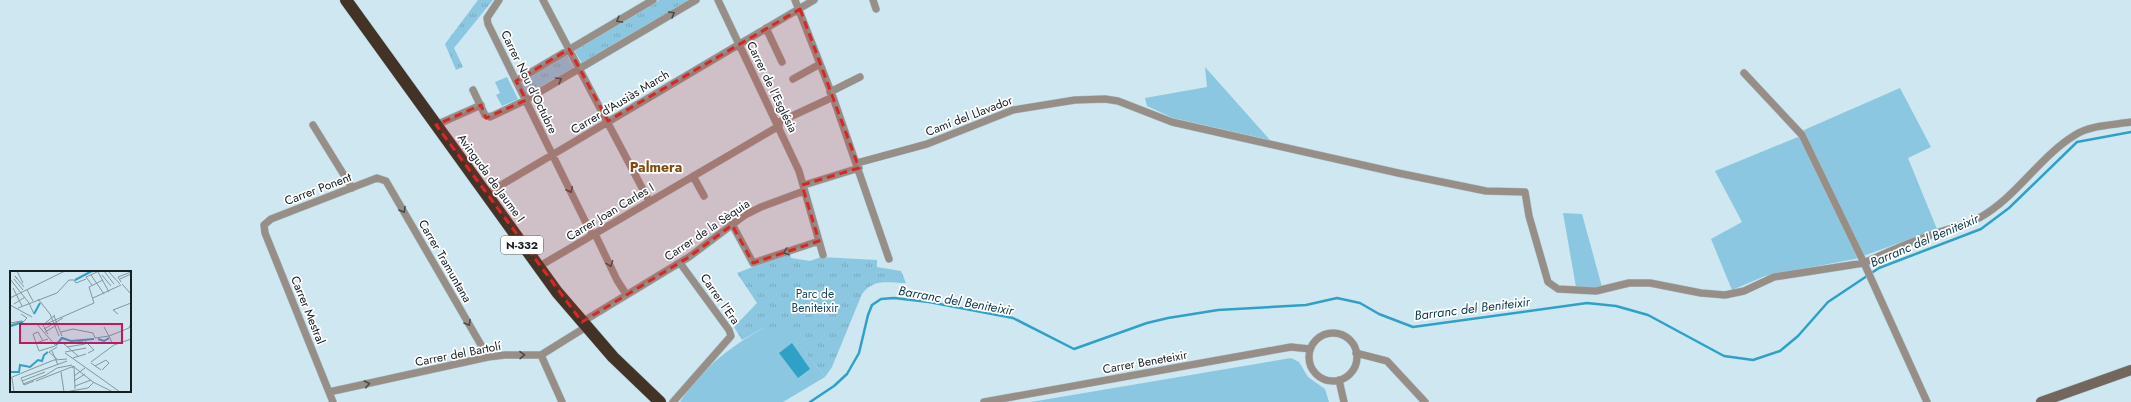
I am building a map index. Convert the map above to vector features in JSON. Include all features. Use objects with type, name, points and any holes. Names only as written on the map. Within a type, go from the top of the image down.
[{"type":"highway","name":"Avinguda de Jaume I","points":[[346,0],[538,267],[584,325],[613,357],[660,402]]},
{"type":"street","name":"Carrer Nou d'Octubre","points":[[500,0],[487,18],[488,24],[553,155],[617,280],[626,294]]},
{"type":"street","points":[[543,0],[649,201]]},
{"type":"street","points":[[516,81],[652,0]]},
{"type":"street","points":[[473,90],[485,115],[488,117],[526,100],[696,0]]},
{"type":"street","name":"Carrer de l'Església","points":[[718,0],[778,124],[804,188],[823,255]]},
{"type":"street","points":[[795,0],[800,8],[858,165],[889,259]]},
{"type":"street","name":"Carrer d'Ausiàs March","points":[[486,194],[814,0]]},
{"type":"street","points":[[873,0],[876,8]]},
{"type":"street","points":[[766,28],[782,62]]},
{"type":"street","points":[[793,79],[820,64]]},
{"type":"street","points":[[1744,73],[1802,135],[1865,266],[1927,402]]},
{"type":"street","name":"Carrer Joan Carles I","points":[[538,267],[778,124],[860,78]]},
{"type":"street","name":"Camí del Llavador","points":[[858,165],[927,144],[1013,110],[1095,99],[1118,101],[1172,122],[1276,144],[1398,173],[1486,191],[1525,192],[1529,216],[1548,282],[1558,289],[1596,290],[1630,283],[1650,283],[1702,293],[1725,295],[1744,292],[1774,277],[1865,266]]},
{"type":"street","points":[[436,125],[481,105]]},
{"type":"street","points":[[1865,266],[1912,242],[1980,218],[2012,194],[2033,170],[2076,134],[2089,129],[2131,122]]},
{"type":"street","points":[[313,125],[352,188]]},
{"type":"street","name":"Carrer de la Sèquia","points":[[584,325],[626,294],[680,263],[732,224],[761,207],[858,165]]},
{"type":"street","points":[[693,176],[704,196]]},
{"type":"street","name":"Carrer Ponent","points":[[264,225],[271,219],[374,179],[382,178]]},
{"type":"street","name":"Carrer Tramuntana","points":[[382,178],[386,180],[488,358]]},
{"type":"street","points":[[732,224],[754,263],[819,241]]},
{"type":"street","name":"Carrer Mestral","points":[[264,225],[265,233],[333,402]]},
{"type":"street","name":"Carrer l'Era","points":[[673,402],[731,336],[729,330],[680,263]]},
{"type":"street","name":"Carrer del Bartolí","points":[[329,392],[488,358],[505,355],[541,354],[584,325]]},
{"type":"street","points":[[1331,333],[1345,336],[1350,340],[1356,353],[1356,360],[1351,372],[1339,380],[1332,381],[1318,376],[1310,364],[1310,349],[1318,338],[1331,333]]},
{"type":"street","name":"Carrer Beneteixir","points":[[984,402],[1291,347],[1310,349]]},
{"type":"street","points":[[1356,353],[1387,361],[1425,402]]},
{"type":"street","points":[[541,354],[562,402]]},
{"type":"street","points":[[2041,402],[2131,370]]},
{"type":"street","points":[[1339,380],[1344,402]]},
{"type":"highlighted area","points":[[800,9],[859,168],[802,185],[819,241],[753,263],[732,225],[689,257],[582,322],[436,125],[481,105],[486,118],[526,100],[516,81],[569,49],[608,121]]},
{"type":"green space","points":[[478,0],[493,0],[454,48],[463,67],[456,70],[445,44]]},
{"type":"green space","points":[[659,0],[689,0],[582,63],[574,50]]},
{"type":"green space","points":[[567,55],[574,68],[526,95],[520,82]]},
{"type":"green space","points":[[1205,67],[1270,140],[1173,118],[1147,106],[1145,98],[1207,87]]},
{"type":"green space","points":[[507,77],[518,99],[502,106],[496,95],[500,93],[495,82]]},
{"type":"green space","points":[[1900,88],[1931,147],[1908,158],[1937,229],[1855,259],[1765,276],[1732,290],[1711,239],[1742,222],[1715,171],[1798,137],[1804,130]]},
{"type":"green space","points":[[1563,213],[1582,214],[1602,287],[1576,287]]},
{"type":"green space","name":"Parc de Beniteixir","points":[[790,253],[791,258],[810,261],[821,257],[877,260],[877,267],[901,271],[906,283],[876,283],[862,294],[832,367],[825,377],[785,327],[765,327],[742,340],[734,327],[757,303],[737,273]]},
{"type":"green space","points":[[765,327],[785,327],[825,377],[783,402],[680,402],[698,378],[718,359]]},
{"type":"green space","points":[[1291,358],[1299,362],[1308,377],[1325,389],[1329,402],[1031,402]]},
{"type":"shaded area","points":[[792,343],[810,369],[798,378],[779,353]]},
{"type":"waterway","name":"Barranc del Beniteixir","points":[[810,402],[834,386],[847,374],[859,353],[868,315],[872,305],[881,299],[894,298],[929,302],[1013,318],[1074,349],[1147,323],[1168,318],[1218,310],[1306,305],[1337,298],[1360,303],[1379,314],[1413,327],[1587,303],[1616,306],[1648,315],[1724,356],[1753,360],[1780,351],[1798,336],[1828,302],[1879,268],[1981,229],[2009,208],[2077,142],[2131,132]]},
{"type":"district","name":"Palmera","points":[[656,167]]}]
